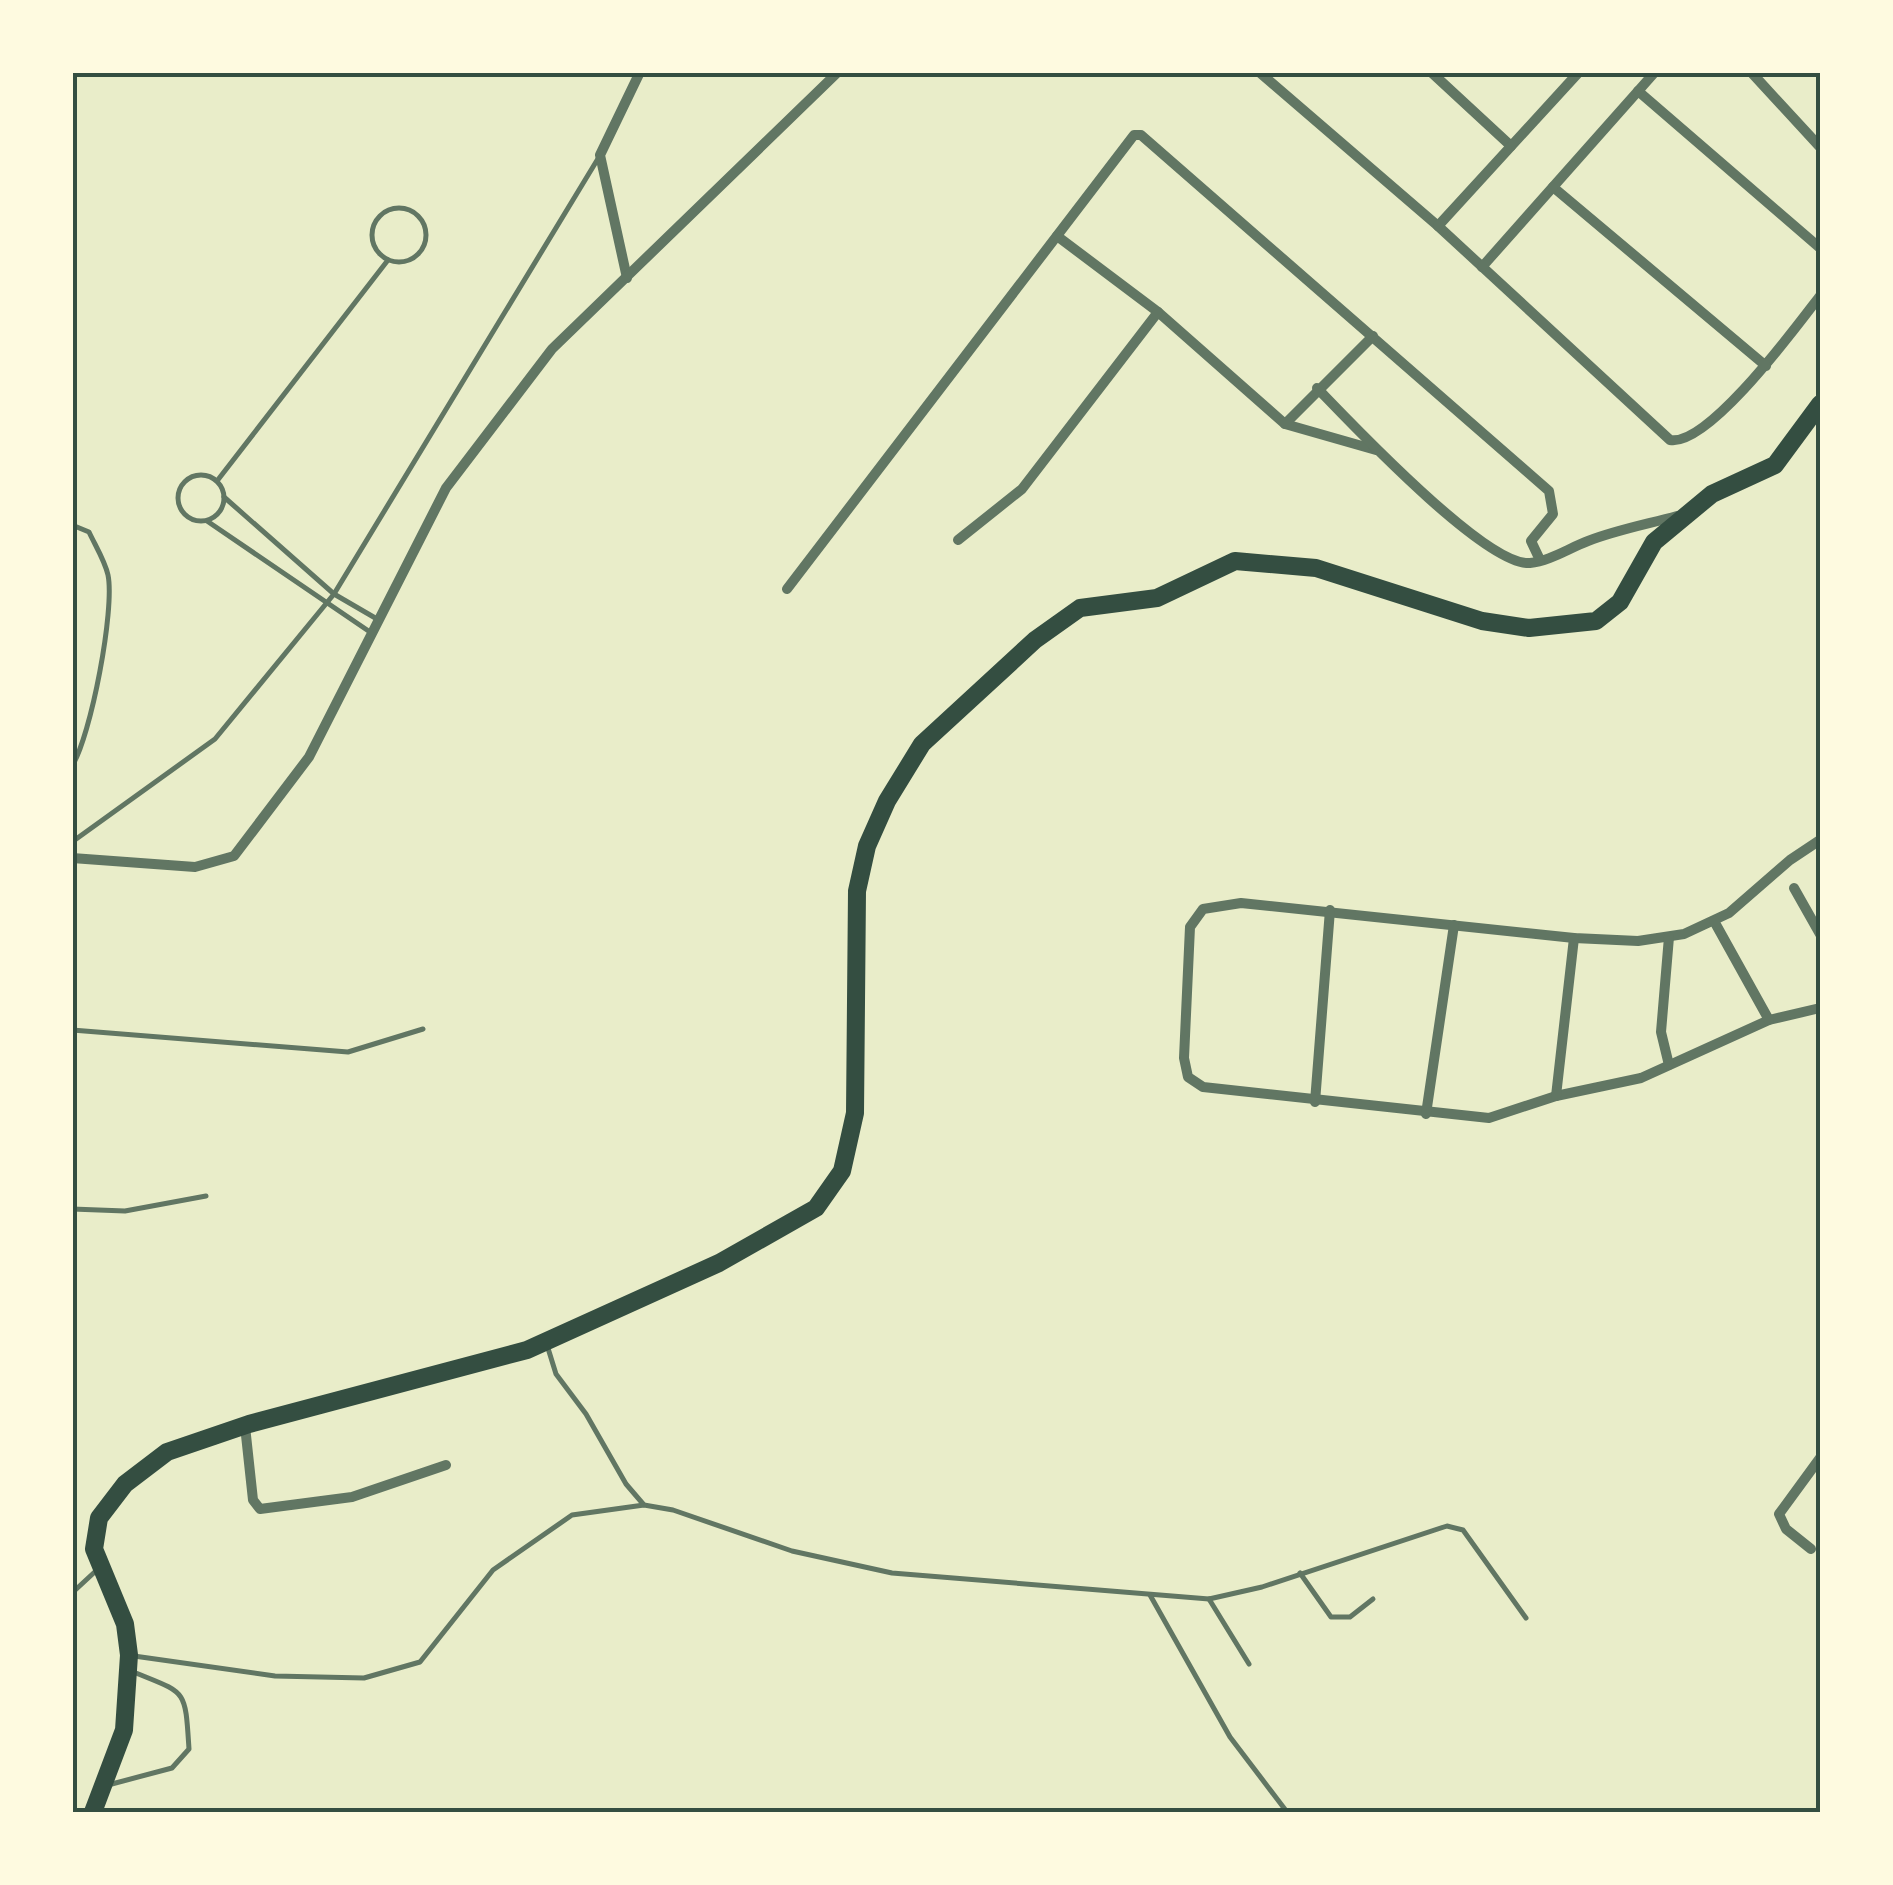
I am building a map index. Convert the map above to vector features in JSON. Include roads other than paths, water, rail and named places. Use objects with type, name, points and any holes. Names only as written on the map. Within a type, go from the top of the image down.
[{"type":"main road","points":[[93,1812],[124,1730],[128,1662],[124,1624],[94,1548],[99,1518],[126,1484],[168,1452],[246,1426],[546,1342],[719,1263],[816,1208],[842,1171],[855,1114],[857,891],[867,846],[887,801],[922,744],[1036,640],[1080,608],[1157,598],[1235,561],[1316,568],[1482,621],[1529,628],[1596,620],[1620,602],[1654,542],[1712,494],[1775,465],[1820,405]]},
{"type":"street","points":[[627,278],[600,155],[640,72]]},
{"type":"street","points":[[72,858],[196,867],[234,856],[309,757],[446,488],[552,349],[838,72]]},
{"type":"street","points":[[1259,72],[1438,226],[1670,440],[1689,438],[1766,366],[1820,296]]},
{"type":"street","points":[[1431,72],[1511,146]]},
{"type":"street","points":[[1438,226],[1579,72]]},
{"type":"street","points":[[1482,267],[1655,72]]},
{"type":"street","points":[[1751,72],[1820,147]]},
{"type":"street","points":[[1638,91],[1820,248]]},
{"type":"street","points":[[787,589],[1134,136],[1141,135],[1549,490],[1553,514],[1531,540],[1540,560]]},
{"type":"street","points":[[1553,187],[1766,366]]},
{"type":"street","points":[[1057,236],[1158,312],[1285,424],[1377,450]]},
{"type":"street","points":[[958,540],[1022,489],[1158,312]]},
{"type":"street","points":[[1285,424],[1373,336]]},
{"type":"street","points":[[1317,388],[1377,450],[1470,533],[1512,559],[1528,564],[1588,541],[1686,514]]},
{"type":"street","points":[[1820,840],[1790,860],[1743,904],[1714,921],[1669,938],[1574,938],[1240,902],[1203,908],[1190,928],[1184,1058],[1188,1077],[1203,1088],[1489,1118],[1556,1096],[1641,1078],[1768,1020],[1820,1008]]},
{"type":"street","points":[[1794,888],[1820,934]]},
{"type":"street","points":[[1315,1102],[1330,910]]},
{"type":"street","points":[[1714,921],[1768,1020]]},
{"type":"street","points":[[1426,1114],[1454,925]]},
{"type":"street","points":[[1556,1096],[1574,938]]},
{"type":"street","points":[[1668,1065],[1661,1032],[1669,938]]},
{"type":"street","points":[[246,1426],[253,1500],[260,1510],[352,1496],[446,1464]]},
{"type":"street","points":[[1811,1549],[1786,1529],[1780,1514],[1820,1458]]},
{"type":"lane","points":[[72,842],[215,739],[334,594],[600,155]]},
{"type":"lane","points":[[388,210],[414,211],[427,234],[421,252],[406,262],[388,260],[375,248],[375,222],[388,210]]},
{"type":"lane","points":[[217,480],[388,260]]},
{"type":"lane","points":[[217,480],[194,475],[178,492],[184,514],[206,521],[370,632]]},
{"type":"lane","points":[[217,480],[224,497],[334,594],[377,619]]},
{"type":"lane","points":[[206,521],[217,514],[224,497]]},
{"type":"lane","points":[[72,526],[89,532],[109,576],[100,675],[84,749],[72,766]]},
{"type":"lane","points":[[72,1030],[348,1052],[424,1029]]},
{"type":"lane","points":[[72,1209],[126,1211],[206,1196]]},
{"type":"lane","points":[[546,1342],[556,1374],[586,1414],[626,1484],[644,1505]]},
{"type":"lane","points":[[128,1662],[275,1676],[364,1678],[420,1662],[492,1570],[572,1514],[644,1505],[673,1510],[792,1552],[892,1573],[1209,1599],[1448,1526],[1464,1530],[1526,1618]]},
{"type":"lane","points":[[72,1592],[101,1566]]},
{"type":"lane","points":[[1300,1573],[1331,1618],[1350,1618],[1373,1599]]},
{"type":"lane","points":[[1150,1594],[1230,1736],[1286,1812]]},
{"type":"lane","points":[[1209,1599],[1249,1664]]},
{"type":"lane","points":[[104,1786],[172,1768],[189,1749],[186,1700],[180,1692],[128,1662]]}]
